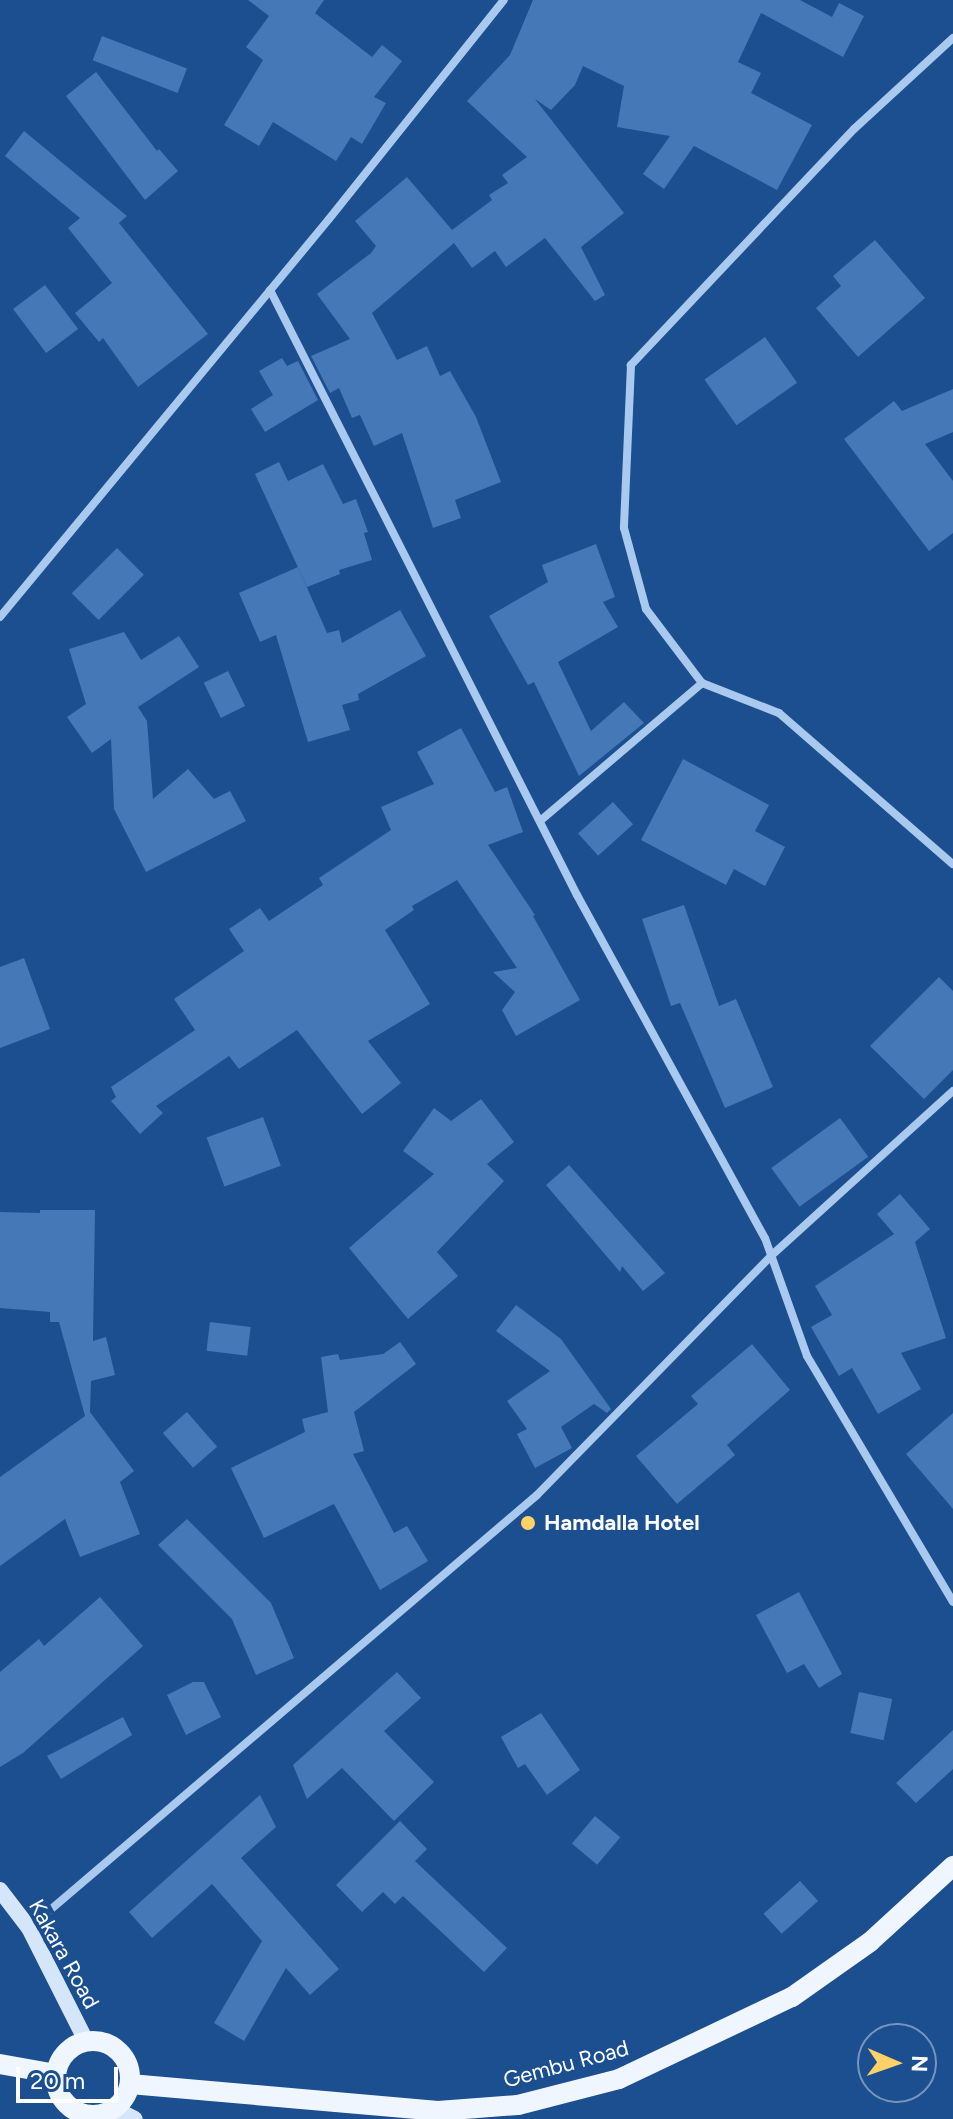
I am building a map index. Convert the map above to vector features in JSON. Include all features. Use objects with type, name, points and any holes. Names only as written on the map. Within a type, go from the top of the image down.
[{"type":"main road","name":"Gembu Road","points":[[130,2084],[439,2115],[518,2105],[604,2083],[698,2044],[792,1997],[870,1942],[953,1866]]},
{"type":"main road","points":[[86,2041],[98,2041],[119,2051],[126,2061],[130,2084],[115,2109],[102,2115],[75,2111],[57,2089],[56,2074],[65,2052],[86,2041]]},
{"type":"main road","points":[[0,2064],[56,2074]]},
{"type":"street","points":[[0,617],[504,0]]},
{"type":"street","points":[[953,38],[854,129],[631,365],[624,528],[646,609],[702,683],[779,713],[953,864]]},
{"type":"street","points":[[270,290],[540,821],[772,1255],[807,1356],[953,1602]]},
{"type":"street","points":[[540,821],[702,683]]},
{"type":"street","points":[[29,1928],[537,1495],[772,1255],[953,1091]]},
{"type":"street","name":"Kakara Road","points":[[0,1890],[29,1928],[86,2041]]},
{"type":"street","points":[[115,2109],[135,2119]]},
{"type":"building","points":[[248,0],[324,0],[315,13],[372,57],[382,45],[402,61],[374,97],[386,103],[362,144],[351,137],[336,161],[273,122],[259,146],[224,125],[263,60],[246,47],[269,16]]},
{"type":"building","points":[[533,0],[800,0],[832,17],[839,3],[864,16],[843,57],[761,13],[738,62],[761,73],[751,93],[812,125],[777,190],[694,146],[664,189],[643,174],[670,136],[617,127],[624,86],[583,66],[575,85],[551,110],[535,99],[624,213],[581,247],[605,295],[595,301],[545,238],[506,267],[495,251],[472,268],[454,243],[372,313],[397,360],[427,346],[440,376],[450,371],[476,417],[501,482],[455,500],[461,518],[433,528],[402,433],[374,446],[360,415],[352,418],[339,388],[330,393],[311,356],[350,339],[317,294],[371,253],[376,246],[355,221],[407,177],[452,230],[492,200],[489,195],[508,183],[502,175],[527,157],[467,101],[510,55]]},
{"type":"building","points":[[102,36],[187,69],[178,93],[93,60]]},
{"type":"building","points":[[96,72],[157,151],[159,149],[178,171],[145,200],[66,96]]},
{"type":"building","points":[[24,131],[127,216],[119,223],[208,334],[138,387],[103,338],[99,342],[75,313],[112,283],[68,228],[80,218],[5,156]]},
{"type":"building","points":[[875,240],[925,298],[858,357],[816,308],[841,286],[833,276]]},
{"type":"building","points":[[45,285],[78,329],[46,353],[13,309]]},
{"type":"building","points":[[765,337],[797,383],[737,425],[704,379]]},
{"type":"building","points":[[282,358],[287,366],[298,361],[318,400],[265,432],[251,409],[273,395],[259,371]]},
{"type":"building","points":[[953,389],[953,432],[925,444],[953,481],[953,533],[929,551],[844,439],[894,401],[902,411]]},
{"type":"building","points":[[279,462],[288,481],[323,464],[343,504],[356,499],[368,532],[364,533],[372,560],[339,570],[340,574],[307,587],[255,474]]},
{"type":"building","points":[[596,544],[615,597],[603,602],[618,627],[558,662],[591,731],[624,702],[644,723],[579,776],[534,682],[528,685],[489,616],[548,582],[542,565]]},
{"type":"building","points":[[117,548],[144,575],[99,620],[72,593]]},
{"type":"building","points":[[298,567],[327,633],[339,630],[342,643],[400,610],[426,656],[358,694],[359,700],[342,705],[350,730],[308,742],[276,635],[260,642],[239,593]]},
{"type":"building","points":[[124,632],[141,660],[179,636],[199,667],[138,707],[147,721],[153,799],[188,769],[214,799],[230,791],[246,821],[146,872],[114,809],[111,739],[92,753],[67,717],[86,704],[69,649]]},
{"type":"building","points":[[228,671],[245,706],[221,718],[204,683]]},
{"type":"building","points":[[461,728],[495,792],[507,787],[523,832],[488,845],[535,915],[580,1000],[516,1036],[502,1010],[515,992],[493,972],[517,968],[457,880],[412,906],[414,910],[385,930],[430,1004],[368,1041],[401,1083],[362,1114],[297,1030],[239,1069],[229,1056],[156,1106],[163,1113],[140,1134],[111,1101],[116,1097],[111,1087],[195,1030],[174,999],[244,951],[229,929],[260,908],[269,921],[323,885],[319,878],[391,830],[381,807],[434,784],[417,752]]},
{"type":"building","points":[[683,759],[769,805],[755,831],[785,847],[765,886],[734,869],[726,885],[641,840]]},
{"type":"building","points":[[613,802],[633,824],[598,856],[578,833]]},
{"type":"building","points":[[684,905],[719,1006],[736,999],[773,1087],[725,1108],[680,1003],[671,1006],[642,919]]},
{"type":"building","points":[[24,958],[50,1029],[0,1048],[0,967]]},
{"type":"building","points":[[939,977],[953,991],[953,1070],[924,1099],[870,1046]]},
{"type":"building","points":[[481,1099],[514,1142],[487,1164],[504,1181],[437,1252],[458,1276],[408,1319],[349,1248],[434,1174],[403,1151],[434,1108],[451,1121]]},
{"type":"building","points":[[263,1117],[281,1166],[224,1186],[207,1138]]},
{"type":"building","points":[[840,1118],[868,1157],[799,1207],[771,1168]]},
{"type":"building","points":[[569,1165],[665,1273],[643,1291],[622,1266],[620,1272],[546,1185]]},
{"type":"building","points":[[900,1194],[930,1229],[915,1242],[946,1338],[901,1353],[921,1389],[878,1414],[852,1368],[839,1376],[811,1327],[832,1315],[815,1286],[894,1234],[877,1214]]},
{"type":"building","points":[[40,1210],[95,1210],[93,1341],[106,1337],[115,1375],[91,1381],[90,1412],[134,1471],[120,1482],[140,1534],[80,1557],[65,1519],[0,1566],[0,1477],[85,1416],[59,1322],[50,1322],[50,1312],[0,1308],[0,1212],[40,1213]]},
{"type":"building","points":[[516,1305],[561,1339],[611,1409],[607,1413],[594,1404],[561,1427],[572,1448],[535,1468],[517,1434],[527,1429],[507,1401],[550,1371],[496,1331]]},
{"type":"building","points":[[210,1322],[251,1327],[247,1356],[206,1351]]},
{"type":"building","points":[[400,1342],[416,1364],[354,1412],[364,1451],[353,1454],[394,1533],[407,1526],[428,1561],[380,1590],[334,1504],[264,1538],[231,1468],[305,1432],[302,1419],[328,1412],[321,1357],[338,1354],[340,1360],[383,1354]]},
{"type":"building","points":[[752,1344],[790,1390],[727,1445],[735,1455],[677,1504],[636,1456],[698,1404],[691,1396]]},
{"type":"building","points":[[187,1412],[217,1447],[193,1468],[163,1433]]},
{"type":"building","points":[[953,1413],[953,1509],[906,1454]]},
{"type":"building","points":[[187,1519],[271,1603],[294,1658],[256,1675],[232,1619],[158,1545]]},
{"type":"building","points":[[799,1592],[842,1674],[819,1688],[804,1664],[787,1673],[756,1615]]},
{"type":"building","points":[[100,1597],[143,1646],[23,1753],[0,1767],[0,1672],[39,1639],[44,1646]]},
{"type":"building","points":[[397,1672],[421,1698],[384,1731],[434,1782],[394,1821],[342,1768],[307,1799],[293,1765]]},
{"type":"building","points":[[193,1682],[204,1682],[221,1717],[186,1735],[167,1695]]},
{"type":"building","points":[[859,1692],[892,1699],[884,1740],[850,1733]]},
{"type":"building","points":[[541,1713],[580,1770],[547,1795],[525,1764],[518,1768],[501,1737]]},
{"type":"building","points":[[123,1717],[132,1735],[61,1779],[47,1756]]},
{"type":"building","points":[[953,1730],[953,1769],[916,1803],[896,1783]]},
{"type":"building","points":[[260,1795],[276,1827],[241,1858],[339,1969],[310,1995],[286,1968],[244,2041],[214,2023],[262,1941],[212,1884],[152,1938],[129,1912]]},
{"type":"building","points":[[595,1816],[620,1837],[597,1865],[572,1844]]},
{"type":"building","points":[[400,1821],[427,1849],[415,1861],[507,1948],[484,1972],[403,1896],[395,1904],[383,1892],[362,1912],[336,1885]]},
{"type":"building","points":[[800,1881],[818,1901],[782,1934],[764,1914]]},
{"type":"place","name":"Hamdalla Hotel","points":[[528,1523]]}]
